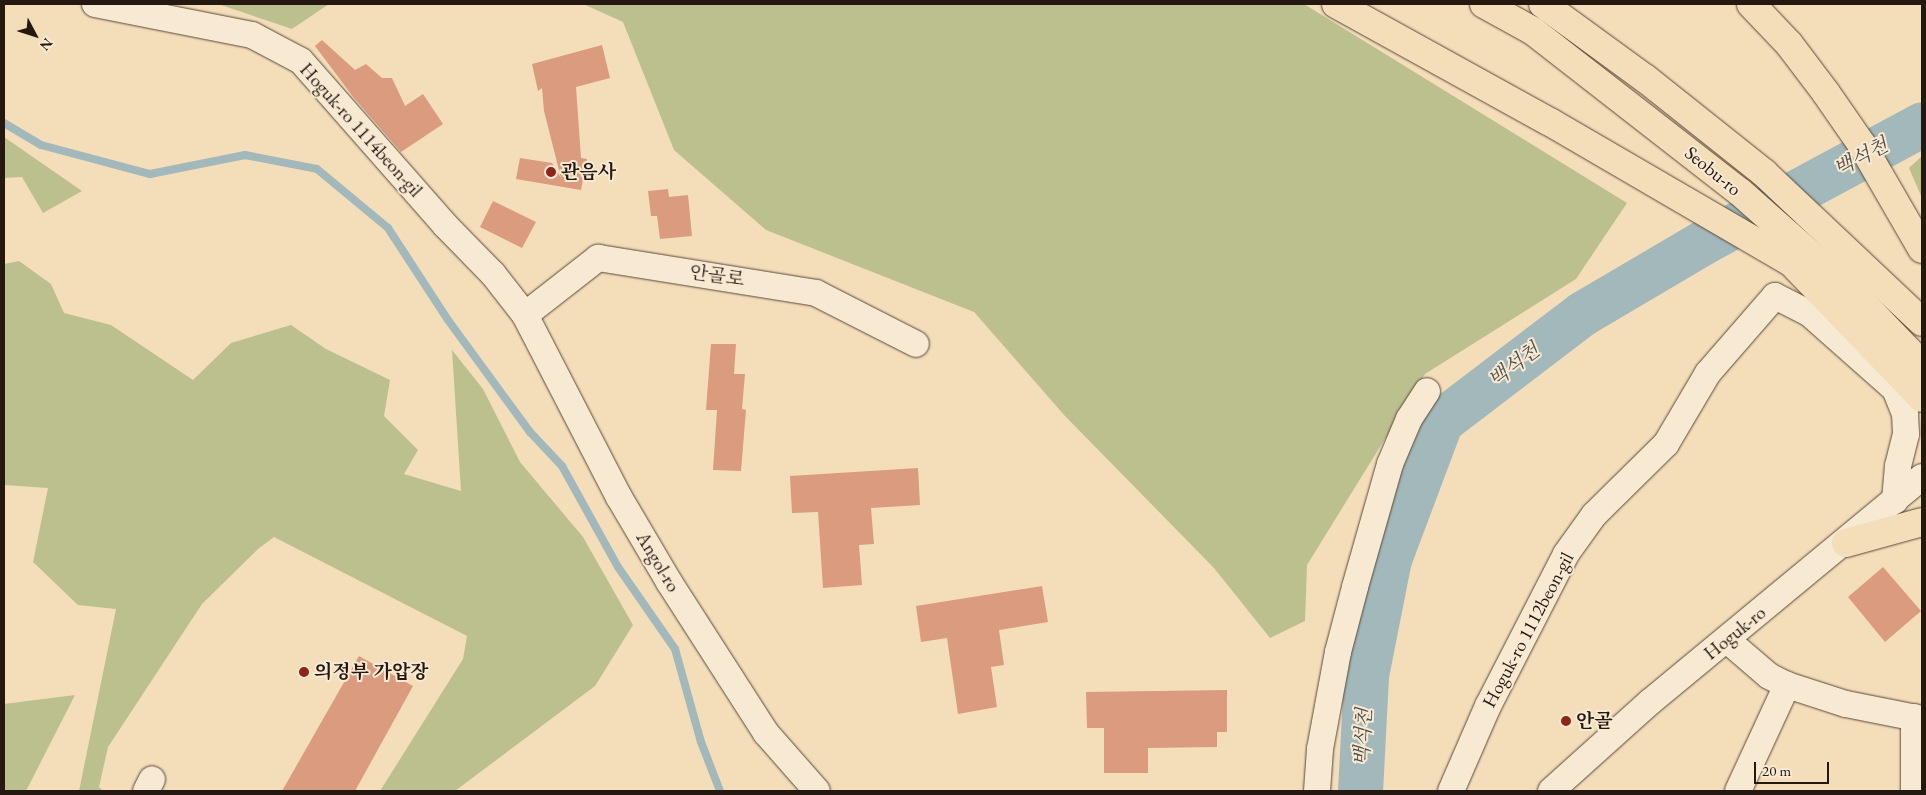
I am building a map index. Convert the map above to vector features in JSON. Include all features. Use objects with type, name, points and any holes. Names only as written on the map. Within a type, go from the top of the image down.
[{"type":"main road","points":[[1336,4],[1634,171],[1792,264],[1916,381],[1922,403]]},
{"type":"main road","name":"Seobu-ro","points":[[1484,4],[1533,31],[1740,192],[1847,286],[1916,381]]},
{"type":"main road","points":[[1751,4],[1790,44],[1862,145],[1922,249]]},
{"type":"main road","name":"Seobu-ro","points":[[1546,6],[1646,79],[1764,173],[1922,322]]},
{"type":"main road","points":[[1896,202],[1922,231]]},
{"type":"main road","points":[[1846,543],[1922,522]]},
{"type":"street","name":"Hoguk-ro 1114beon-gil","points":[[95,4],[252,35],[301,61],[445,224],[493,274],[525,315]]},
{"type":"street","name":"안골로","points":[[525,315],[598,258],[816,293],[916,344]]},
{"type":"street","name":"Hoguk-ro 1112beon-gil","points":[[1451,791],[1488,706],[1566,554],[1594,516],[1666,444],[1708,373],[1775,296],[1810,313],[1896,389],[1905,414],[1906,434],[1898,466],[1895,501]]},
{"type":"street","name":"Angol-ro","points":[[525,315],[615,489],[669,582],[766,733],[817,791]]},
{"type":"street","points":[[1317,791],[1323,729],[1338,652],[1354,587],[1390,464],[1409,418],[1427,391]]},
{"type":"street","name":"Hoguk-ro","points":[[1551,791],[1650,702],[1846,543],[1922,477]]},
{"type":"street","points":[[1727,640],[1769,676],[1787,684],[1846,704],[1918,718],[1914,791]]},
{"type":"street","points":[[1738,791],[1787,684]]},
{"type":"green space","points":[[218,4],[329,4],[292,29]]},
{"type":"green space","points":[[583,4],[1304,4],[1627,203],[1576,279],[1425,374],[1307,565],[1305,621],[1270,638],[1214,568],[1065,416],[974,312],[766,230],[674,150],[623,22]]},
{"type":"green space","points":[[4,137],[82,191],[43,213],[22,177],[4,178]]},
{"type":"green space","points":[[1922,156],[1922,198],[1909,168]]},
{"type":"green space","points":[[19,261],[51,284],[64,313],[111,325],[193,380],[231,343],[291,325],[326,349],[390,380],[384,416],[418,450],[404,474],[461,491],[452,350],[483,389],[520,462],[583,537],[633,625],[595,686],[455,791],[380,791],[463,659],[467,636],[274,537],[258,549],[202,604],[108,747],[99,787],[103,791],[79,791],[116,609],[78,605],[33,562],[48,488],[4,485],[4,264]]},
{"type":"green space","points":[[75,695],[26,791],[4,791],[4,704]]},
{"type":"building","points":[[322,40],[355,70],[366,64],[382,78],[392,78],[405,106],[423,94],[443,124],[401,152],[354,98],[315,46]]},
{"type":"building","points":[[602,45],[610,78],[576,87],[581,158],[587,159],[581,190],[516,179],[520,158],[552,163],[561,178],[544,111],[542,88],[538,91],[532,64]]},
{"type":"building","points":[[668,189],[669,197],[688,195],[692,236],[660,239],[657,216],[651,216],[648,191]]},
{"type":"building","points":[[493,201],[536,222],[522,248],[480,227]]},
{"type":"building","points":[[711,344],[736,344],[734,374],[745,374],[742,409],[746,410],[741,471],[713,470],[717,410],[706,410]]},
{"type":"building","points":[[918,468],[920,505],[871,508],[874,544],[859,545],[862,585],[823,588],[818,512],[792,513],[790,476]]},
{"type":"building","points":[[1883,567],[1921,611],[1885,642],[1848,597]]},
{"type":"building","points":[[1042,586],[1048,622],[999,630],[1004,665],[991,667],[997,707],[958,714],[947,638],[921,642],[916,606]]},
{"type":"building","points":[[359,656],[413,686],[355,791],[282,791]]},
{"type":"building","points":[[1227,690],[1227,732],[1217,732],[1217,747],[1148,748],[1148,773],[1104,773],[1104,728],[1087,728],[1086,692]]},
{"type":"waterway","points":[[4,123],[41,145],[150,174],[245,155],[317,169],[388,228],[448,320],[530,432],[562,466],[618,567],[675,649],[701,742],[720,791]]},
{"type":"waterway","name":"백석천","points":[[1360,791],[1366,675],[1389,559],[1441,421],[1583,313],[1707,240],[1922,124]]},
{"type":"place","name":"관음사","points":[[551,172]]},
{"type":"place","name":"의정부 가압장","points":[[304,672]]},
{"type":"place","name":"안골","points":[[1566,721]]}]
